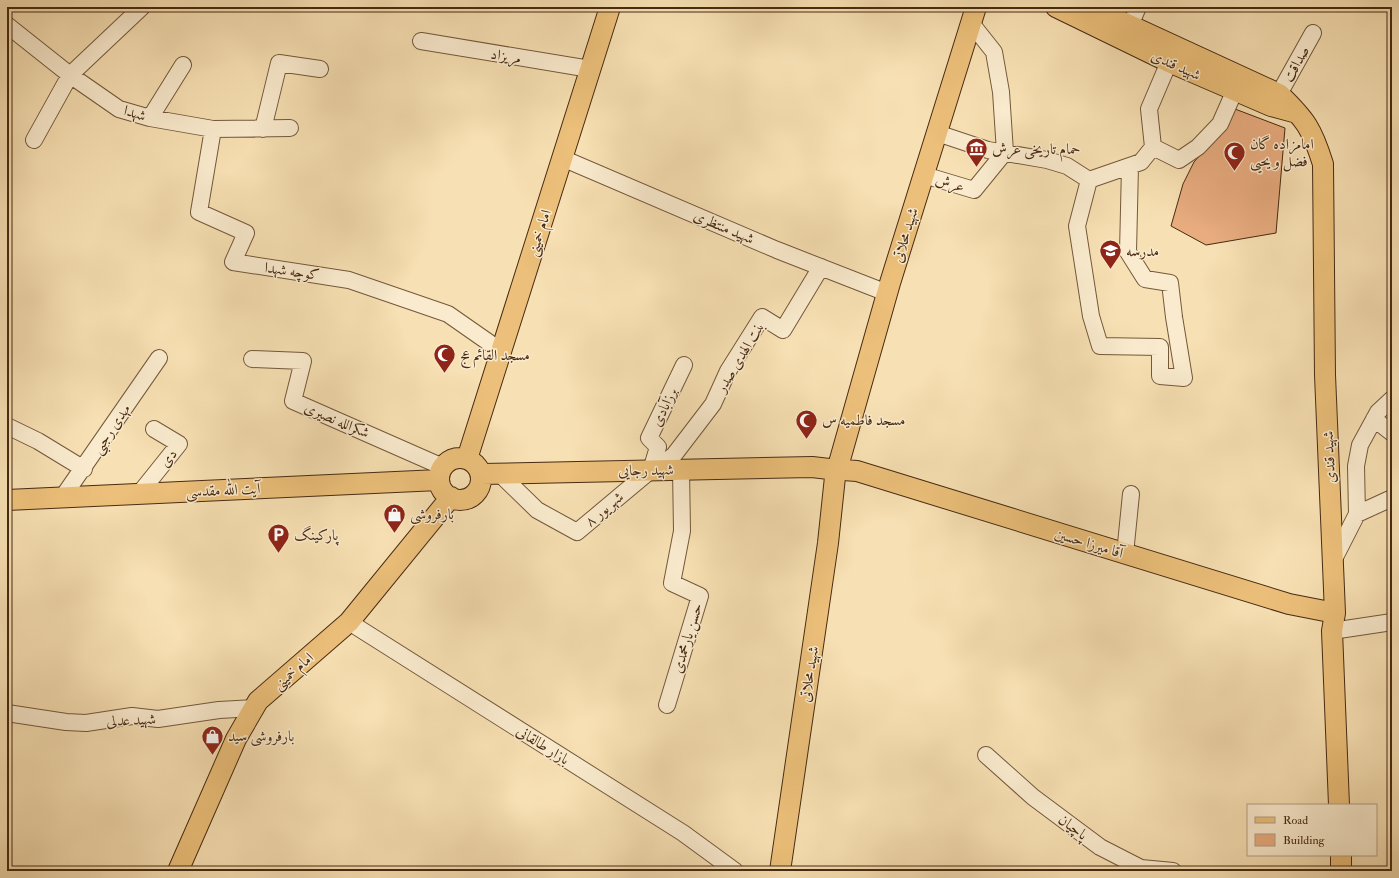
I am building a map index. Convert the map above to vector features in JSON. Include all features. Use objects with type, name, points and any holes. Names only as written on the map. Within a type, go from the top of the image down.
[{"type":"main road","name":"امام خمینی","points":[[467,459],[610,7]]},
{"type":"main road","name":"شهید قندی","points":[[1056,7],[1168,62],[1271,106],[1300,114]]},
{"type":"main road","name":"شهید قندی","points":[[1090,7],[1279,94],[1300,114],[1314,136],[1323,164],[1325,375],[1334,559],[1334,622],[1339,804]]},
{"type":"main road","name":"شهید محلاتی","points":[[780,871],[828,543],[832,469],[974,15]]},
{"type":"main road","points":[[454,459],[467,459],[490,473],[476,493],[464,500],[450,497],[441,487],[441,474],[454,459]]},
{"type":"main road","name":"شهید رجایی","points":[[490,473],[832,469]]},
{"type":"main road","name":"آقا میرزا حسین","points":[[832,469],[857,471],[1305,608],[1334,622]]},
{"type":"main road","name":"آیت الله مقدسی","points":[[7,500],[139,494],[441,474]]},
{"type":"main road","name":"امام خمینی","points":[[178,871],[236,739],[258,701],[349,622],[450,497]]},
{"type":"main road","points":[[1341,856],[1341,871]]},
{"type":"street","points":[[34,140],[70,75],[142,7]]},
{"type":"street","points":[[1130,26],[1138,7]]},
{"type":"street","points":[[974,15],[994,52],[1001,92],[1005,152]]},
{"type":"street","name":"شهدا","points":[[10,32],[119,109],[150,118],[213,129],[290,128]]},
{"type":"street","name":"صداقت","points":[[1279,94],[1313,33]]},
{"type":"street","name":"مریزاد","points":[[421,41],[590,69]]},
{"type":"street","points":[[1089,180],[1142,162],[1153,147],[1149,108],[1168,62]]},
{"type":"street","points":[[263,129],[279,63],[320,69]]},
{"type":"street","points":[[150,118],[183,65]]},
{"type":"street","points":[[1153,147],[1179,160],[1198,147],[1220,124],[1235,90]]},
{"type":"street","name":"کوچه شهدا","points":[[213,129],[199,212],[246,233],[234,262],[346,279],[448,314],[501,351]]},
{"type":"street","points":[[937,133],[988,150],[1047,160],[1067,166],[1089,180]]},
{"type":"street","name":"عرش","points":[[924,175],[974,190],[1005,152]]},
{"type":"street","name":"شهید منتظری","points":[[562,158],[821,267],[887,293]]},
{"type":"street","points":[[1089,180],[1077,226],[1092,316],[1100,346],[1160,347],[1160,376],[1184,378],[1170,283],[1145,279],[1128,252],[1130,166]]},
{"type":"street","name":"بنت الهدی صدر","points":[[653,470],[674,455],[713,404],[728,371],[762,317],[783,330],[821,267]]},
{"type":"street","name":"مهدی رجبی","points":[[62,498],[84,469],[159,358]]},
{"type":"street","name":"شکرالله نصیری","points":[[252,359],[303,361],[293,401],[441,474]]},
{"type":"street","name":"برزآبادی","points":[[653,470],[658,447],[649,438],[684,365]]},
{"type":"street","points":[[1334,559],[1358,514],[1356,466],[1360,445],[1378,412],[1392,399]]},
{"type":"street","points":[[1374,418],[1392,433]]},
{"type":"street","points":[[7,426],[38,441],[84,469]]},
{"type":"street","name":"دی","points":[[139,494],[179,444],[154,429]]},
{"type":"street","name":"۸ شهریور","points":[[490,473],[536,510],[577,532],[653,470]]},
{"type":"street","name":"حسن یارمحمدی","points":[[667,705],[700,596],[672,583],[682,530],[681,470]]},
{"type":"street","points":[[1125,554],[1131,494]]},
{"type":"street","points":[[1358,514],[1392,498]]},
{"type":"street","name":"بازار طالقانی","points":[[349,622],[683,833],[735,871]]},
{"type":"street","points":[[1334,622],[1392,622]]},
{"type":"street","name":"شهید عدلی","points":[[7,713],[66,722],[86,723],[132,716],[158,719],[219,710],[255,708]]},
{"type":"street","name":"پاچیان","points":[[986,755],[1033,797],[1100,847],[1135,868],[1173,871]]},
{"type":"building","name":"امامزاده گان فضل و یحیی","points":[[1235,109],[1285,128],[1276,233],[1206,245],[1171,226],[1183,184],[1194,162],[1219,133],[1227,128]]},
{"type":"place","name":"حمام تاریخی عرش","points":[[976,168]]},
{"type":"place","name":"امامزاده گان فضل و یحیی","points":[[1235,172]]},
{"type":"place","name":"مدرسه","points":[[1111,270]]},
{"type":"place","name":"مسجد القائم عج","points":[[444,374]]},
{"type":"place","name":"مسجد فاطمیه س","points":[[807,440]]},
{"type":"place","name":"بارفروشی","points":[[394,534]]},
{"type":"place","name":"پارکینگ","points":[[279,554]]},
{"type":"place","name":"بارفروشی سید","points":[[212,756]]}]
